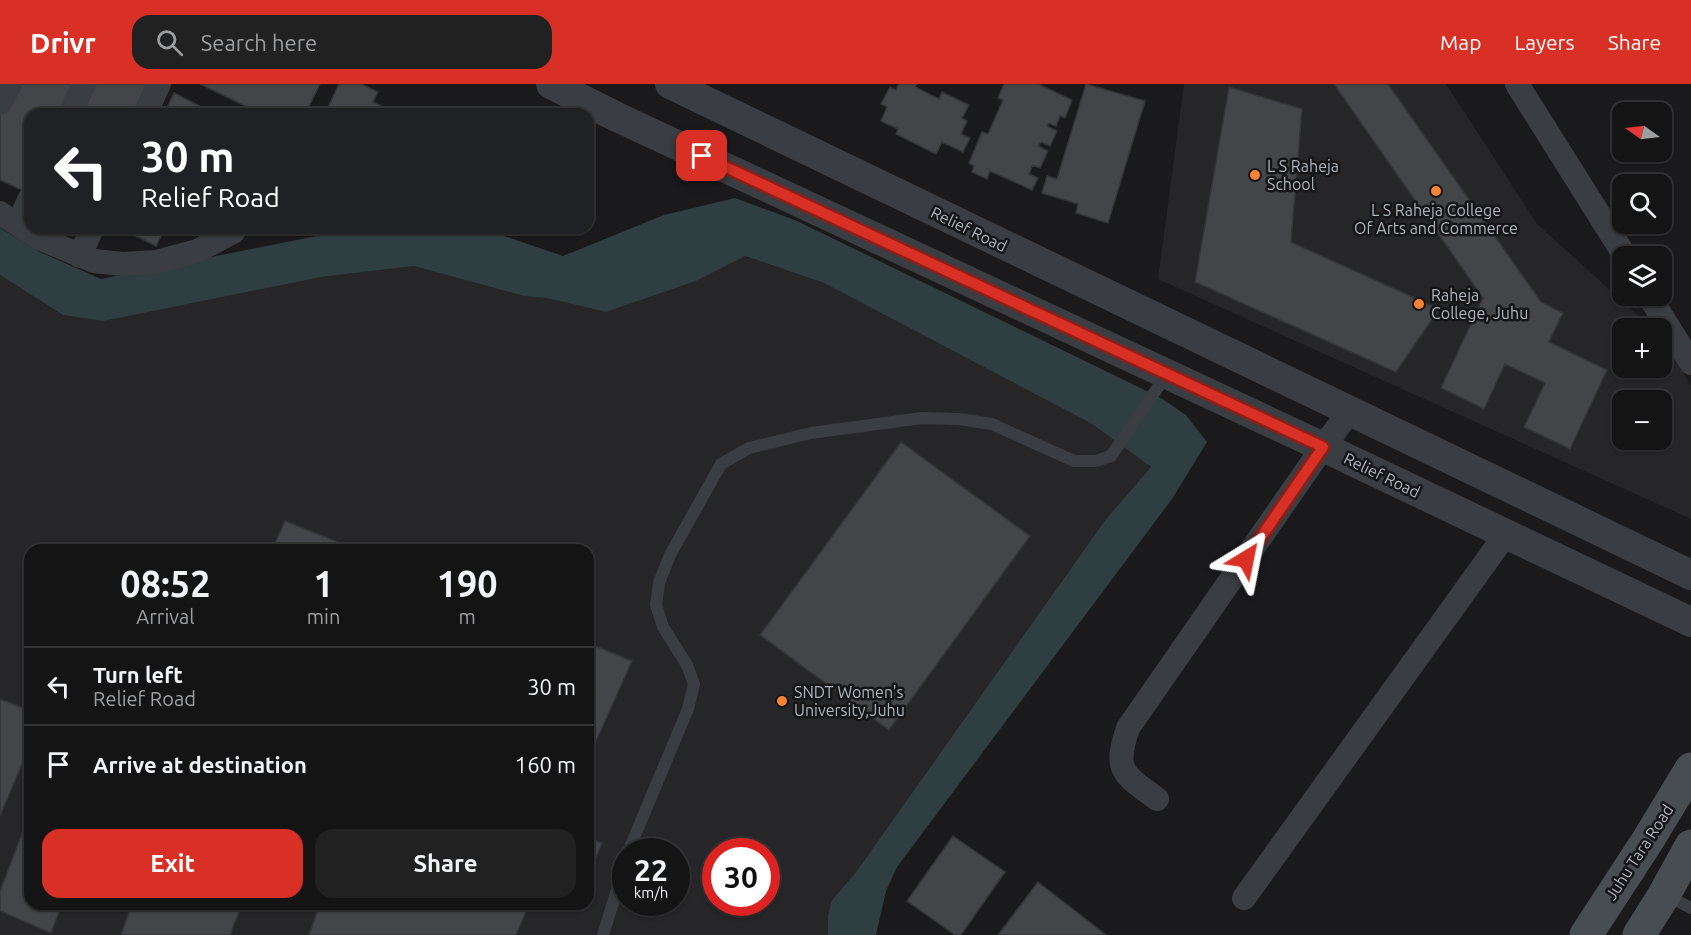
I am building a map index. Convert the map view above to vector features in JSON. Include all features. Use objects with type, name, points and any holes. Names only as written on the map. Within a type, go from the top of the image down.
[{"type":"main road","name":"Juhu Tara Road","points":[[1586,935],[1691,769]]},
{"type":"main road","points":[[1639,935],[1677,902],[1691,846]]},
{"type":"street","points":[[0,103],[10,84]]},
{"type":"street","points":[[73,108],[84,84]]},
{"type":"street","points":[[148,108],[159,84]]},
{"type":"street","name":"Relief Road","points":[[551,84],[1691,622]]},
{"type":"street","name":"Relief Road","points":[[670,84],[1691,575]]},
{"type":"street","points":[[1517,84],[1618,246]]},
{"type":"street","points":[[24,204],[9,219],[24,228]]},
{"type":"street","points":[[33,234],[94,261],[123,264],[156,262],[197,251],[229,234]]},
{"type":"street","points":[[80,256],[89,234]]},
{"type":"street","points":[[1655,306],[1691,363]]},
{"type":"street","points":[[1157,799],[1129,778],[1122,767],[1122,747],[1128,728],[1350,411]]},
{"type":"street","points":[[1584,571],[1602,531]]},
{"type":"street","points":[[1244,898],[1506,534]]},
{"type":"lane","points":[[634,838],[688,710],[694,684],[687,665],[663,627],[656,605],[659,583],[670,555],[721,465],[749,448],[811,432],[921,418],[959,419],[992,424],[1074,461],[1096,461],[1111,456],[1167,374]]},
{"type":"lane","points":[[603,935],[612,906]]},
{"type":"shaded area","name":"Raheja College, Juhu","points":[[1184,84],[1446,84],[1537,224],[1612,292],[1612,306],[1628,306],[1641,318],[1612,318],[1612,378],[1672,378],[1672,354],[1691,386],[1691,519],[1158,279]]},
{"type":"shaded area","points":[[735,198],[797,221],[1161,398],[1186,415],[1207,442],[1172,499],[897,867],[886,891],[876,935],[828,935],[828,915],[832,900],[856,872],[1106,519],[1151,467],[1092,424],[824,283],[745,256],[696,281],[606,312],[547,298],[524,296],[414,266],[321,277],[103,321],[63,315],[0,275],[0,228],[40,252],[101,279],[327,234],[499,234],[563,256],[664,215]]},
{"type":"shaded area","name":"SNDT Women's University,Juhu","points":[[744,256],[824,283],[1092,424],[1151,467],[1106,519],[856,872],[832,900],[828,915],[828,935],[0,935],[0,275],[63,315],[321,277],[414,266],[524,296],[547,298],[606,312],[696,281]]},
{"type":"building","points":[[15,84],[73,84],[62,108],[24,108],[24,191],[0,180],[0,116]]},
{"type":"building","points":[[93,84],[152,84],[141,108],[82,108]]},
{"type":"building","points":[[200,84],[320,84],[308,108],[250,108]]},
{"type":"building","points":[[339,84],[361,84],[378,92],[373,102],[385,108],[328,108]]},
{"type":"building","points":[[899,84],[917,84],[915,87],[939,99],[942,92],[969,105],[962,118],[967,121],[961,134],[970,138],[963,152],[942,142],[936,154],[896,134],[898,129],[881,121],[887,107],[881,104],[890,87],[896,90]]},
{"type":"building","points":[[1004,84],[1038,84],[1072,100],[1065,118],[1060,116],[1056,126],[1049,123],[1047,126],[1057,131],[1050,146],[1041,142],[1038,146],[1048,151],[1040,168],[1033,165],[1029,174],[1038,178],[1032,190],[990,171],[987,179],[972,172],[974,166],[969,163],[982,132],[988,134],[1003,100],[998,98]]},
{"type":"building","points":[[1086,84],[1145,101],[1108,223],[1076,213],[1078,204],[1042,193],[1047,176],[1057,179]]},
{"type":"building","name":"L S Raheja College Of Arts and Commerce","points":[[1334,84],[1388,84],[1541,302],[1563,313],[1549,342],[1607,370],[1570,449],[1524,427],[1545,383],[1505,364],[1484,409],[1441,388],[1483,298]]},
{"type":"building","name":"L S Raheja School","points":[[1229,87],[1302,109],[1291,242],[1439,309],[1396,372],[1195,282]]},
{"type":"building","points":[[174,93],[203,108],[167,108]]},
{"type":"building","points":[[132,234],[162,234],[156,246]]},
{"type":"building","points":[[901,442],[1030,536],[889,730],[760,635]]},
{"type":"building","points":[[285,521],[343,544],[275,544]]},
{"type":"building","points":[[594,645],[632,661],[594,746]]},
{"type":"building","points":[[0,699],[24,709],[24,759],[0,816]]},
{"type":"building","points":[[24,828],[24,910],[60,910],[51,933],[0,911],[0,891]]},
{"type":"building","points":[[953,836],[1005,872],[961,935],[955,935],[907,901]]},
{"type":"building","points":[[594,840],[602,843],[594,862]]},
{"type":"building","points":[[1038,882],[1106,935],[998,935]]},
{"type":"building","points":[[130,910],[240,910],[230,935],[121,935]]},
{"type":"building","points":[[318,910],[526,910],[516,935],[309,935]]},
{"type":"place","name":"L S Raheja School","points":[[1255,175]]},
{"type":"place","name":"L S Raheja College Of Arts and Commerce","points":[[1436,191]]},
{"type":"place","name":"Raheja College, Juhu","points":[[1419,304]]},
{"type":"place","name":"SNDT Women's University,Juhu","points":[[782,701]]},
{"type":"route","points":[[702,156],[1323,447],[1246,559]]}]
